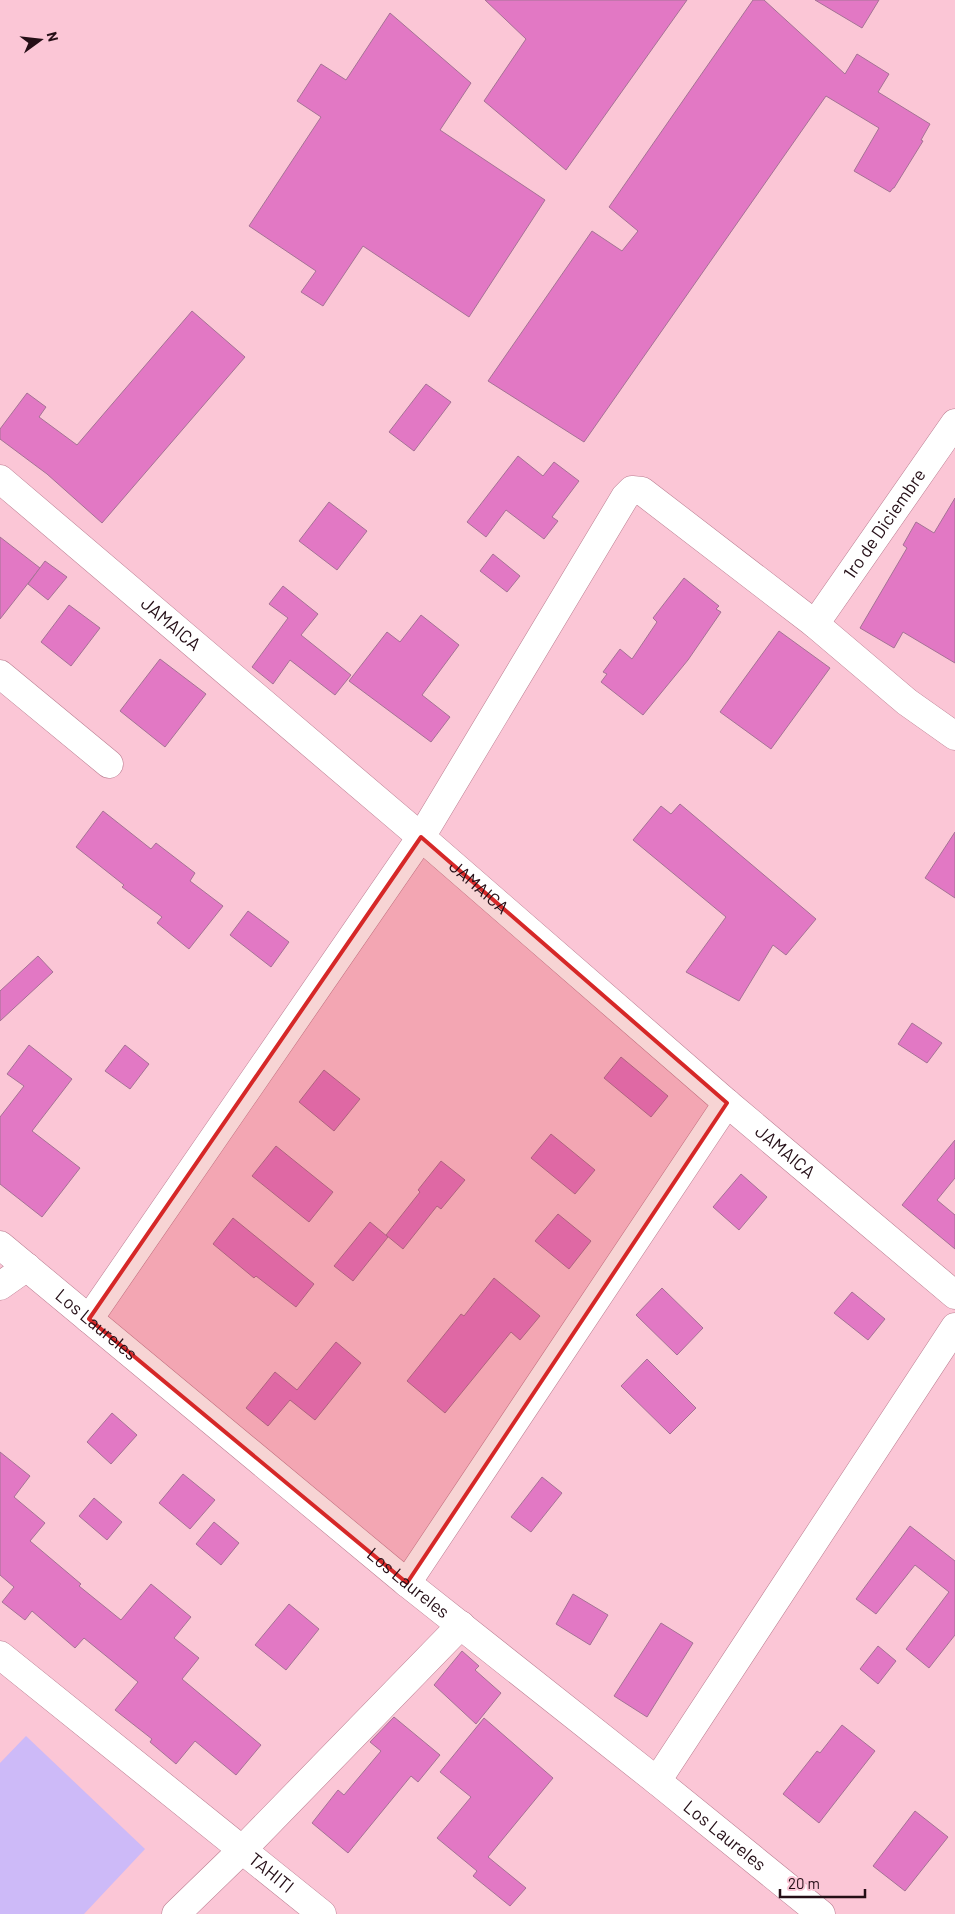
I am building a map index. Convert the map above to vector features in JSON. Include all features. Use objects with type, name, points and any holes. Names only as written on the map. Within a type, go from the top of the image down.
[{"type":"street","name":"1ro de Diciembre","points":[[814,624],[955,424]]},
{"type":"street","name":"JAMAICA","points":[[0,479],[421,837],[727,1103],[955,1295]]},
{"type":"street","points":[[89,1319],[421,837],[625,497],[632,490],[642,491],[814,624],[907,702],[955,736]]},
{"type":"street","points":[[0,674],[109,764]]},
{"type":"street","points":[[407,1583],[727,1103]]},
{"type":"street","name":"Los Laureles","points":[[0,1246],[407,1583],[658,1781],[821,1914]]},
{"type":"street","points":[[0,1286],[27,1267]]},
{"type":"street","points":[[658,1781],[955,1327]]},
{"type":"street","points":[[176,1914],[243,1849],[460,1625]]},
{"type":"street","name":"TAHITI","points":[[6,1668],[243,1849],[322,1914]]},
{"type":"highlighted area","points":[[421,837],[727,1103],[407,1583],[89,1319]]},
{"type":"shaded area","points":[[26,1736],[145,1849],[84,1914],[0,1914],[0,1763]]},
{"type":"building","points":[[485,0],[687,0],[566,170],[484,101],[526,39]]},
{"type":"building","points":[[753,0],[764,0],[845,74],[857,54],[889,74],[878,92],[930,124],[921,140],[923,141],[890,192],[854,171],[879,128],[826,96],[584,442],[488,381],[592,231],[622,251],[638,231],[609,207]]},
{"type":"building","points":[[815,0],[879,0],[862,28]]},
{"type":"building","points":[[390,13],[471,83],[440,130],[545,200],[469,317],[363,246],[323,306],[301,292],[316,271],[249,226],[321,117],[297,101],[321,64],[346,80]]},
{"type":"building","points":[[192,311],[245,357],[102,523],[47,474],[0,439],[0,429],[27,393],[46,407],[39,417],[77,445]]},
{"type":"building","points":[[426,384],[451,402],[414,451],[389,432]]},
{"type":"building","points":[[518,456],[543,476],[554,462],[579,481],[552,517],[558,521],[544,539],[506,510],[486,537],[467,522]]},
{"type":"building","points":[[955,498],[955,663],[903,632],[894,648],[860,628],[907,548],[903,545],[916,522],[934,533]]},
{"type":"building","points":[[329,502],[367,531],[337,570],[299,541]]},
{"type":"building","points":[[0,537],[40,568],[0,619]]},
{"type":"building","points":[[493,554],[520,576],[507,592],[480,571]]},
{"type":"building","points":[[45,561],[67,577],[48,600],[28,584]]},
{"type":"building","points":[[684,578],[719,606],[716,609],[721,612],[688,660],[643,715],[601,682],[607,674],[603,672],[620,649],[632,659],[657,622],[653,618]]},
{"type":"building","points":[[283,586],[318,614],[301,635],[351,675],[335,695],[290,660],[273,684],[252,667],[288,618],[269,604]]},
{"type":"building","points":[[69,605],[100,628],[71,666],[41,642]]},
{"type":"building","points":[[421,615],[459,645],[422,695],[450,717],[431,742],[349,681],[387,632],[400,642]]},
{"type":"building","points":[[779,631],[830,668],[771,749],[720,712]]},
{"type":"building","points":[[160,659],[206,694],[165,747],[120,711]]},
{"type":"building","points":[[680,804],[816,919],[786,955],[773,945],[739,1001],[686,972],[726,917],[633,840],[661,806],[671,814]]},
{"type":"building","points":[[103,811],[151,849],[156,843],[195,873],[190,881],[223,906],[189,949],[157,923],[162,917],[122,887],[124,885],[76,847]]},
{"type":"building","points":[[955,832],[955,898],[925,878]]},
{"type":"building","points":[[248,911],[289,942],[271,967],[230,935]]},
{"type":"building","points":[[38,956],[53,972],[0,1021],[0,991]]},
{"type":"building","points":[[912,1023],[942,1043],[927,1063],[898,1044]]},
{"type":"building","points":[[29,1045],[72,1079],[32,1131],[80,1168],[42,1217],[0,1184],[0,1117],[24,1086],[7,1074]]},
{"type":"building","points":[[125,1045],[149,1064],[130,1089],[105,1071]]},
{"type":"building","points":[[621,1057],[668,1096],[651,1117],[604,1078]]},
{"type":"building","points":[[324,1070],[360,1099],[334,1131],[299,1102]]},
{"type":"building","points":[[551,1134],[595,1170],[575,1194],[531,1158]]},
{"type":"building","points":[[955,1140],[955,1178],[937,1200],[955,1215],[955,1249],[902,1205]]},
{"type":"building","points":[[276,1146],[333,1192],[309,1222],[252,1176]]},
{"type":"building","points":[[441,1161],[465,1180],[441,1209],[437,1206],[403,1249],[386,1235],[420,1192],[418,1190]]},
{"type":"building","points":[[741,1174],[767,1197],[739,1230],[713,1207]]},
{"type":"building","points":[[558,1214],[591,1241],[569,1269],[535,1241]]},
{"type":"building","points":[[233,1218],[314,1284],[296,1307],[256,1276],[254,1278],[213,1244]]},
{"type":"building","points":[[370,1222],[388,1237],[353,1281],[334,1266]]},
{"type":"building","points":[[494,1278],[540,1316],[520,1340],[511,1332],[445,1413],[407,1381],[461,1314],[464,1316]]},
{"type":"building","points":[[662,1288],[703,1328],[677,1355],[636,1315]]},
{"type":"building","points":[[852,1292],[885,1319],[868,1340],[834,1313]]},
{"type":"building","points":[[336,1342],[361,1363],[315,1420],[290,1400],[268,1426],[246,1408],[275,1372],[297,1390]]},
{"type":"building","points":[[647,1359],[696,1408],[670,1434],[621,1386]]},
{"type":"building","points":[[112,1413],[137,1435],[111,1464],[87,1442]]},
{"type":"building","points":[[0,1452],[30,1476],[14,1497],[45,1523],[30,1541],[81,1584],[79,1586],[121,1620],[151,1584],[191,1617],[174,1638],[199,1658],[182,1679],[261,1745],[236,1775],[195,1741],[176,1764],[150,1742],[152,1739],[115,1710],[138,1682],[84,1638],[75,1648],[32,1611],[25,1620],[2,1602],[14,1587],[0,1575]]},
{"type":"building","points":[[183,1474],[215,1500],[190,1529],[159,1503]]},
{"type":"building","points":[[542,1477],[562,1493],[531,1532],[511,1517]]},
{"type":"building","points":[[94,1498],[122,1522],[107,1540],[79,1516]]},
{"type":"building","points":[[214,1522],[239,1543],[221,1565],[196,1544]]},
{"type":"building","points":[[910,1526],[955,1561],[955,1635],[929,1668],[906,1649],[949,1592],[915,1565],[876,1614],[856,1599]]},
{"type":"building","points":[[573,1594],[608,1615],[590,1645],[556,1624]]},
{"type":"building","points":[[289,1604],[319,1629],[286,1670],[255,1645]]},
{"type":"building","points":[[661,1623],[693,1643],[647,1717],[614,1696]]},
{"type":"building","points":[[878,1646],[896,1661],[878,1684],[860,1669]]},
{"type":"building","points":[[462,1651],[479,1666],[475,1670],[501,1693],[476,1724],[434,1685]]},
{"type":"building","points":[[394,1717],[440,1755],[418,1782],[411,1776],[348,1853],[312,1823],[338,1790],[344,1795],[381,1751],[370,1742]]},
{"type":"building","points":[[484,1718],[553,1778],[488,1857],[526,1888],[510,1906],[473,1876],[477,1871],[437,1838],[471,1797],[440,1772]]},
{"type":"building","points":[[842,1725],[875,1751],[819,1823],[783,1794],[817,1751],[820,1753]]},
{"type":"building","points":[[915,1811],[948,1837],[905,1891],[873,1866]]}]
